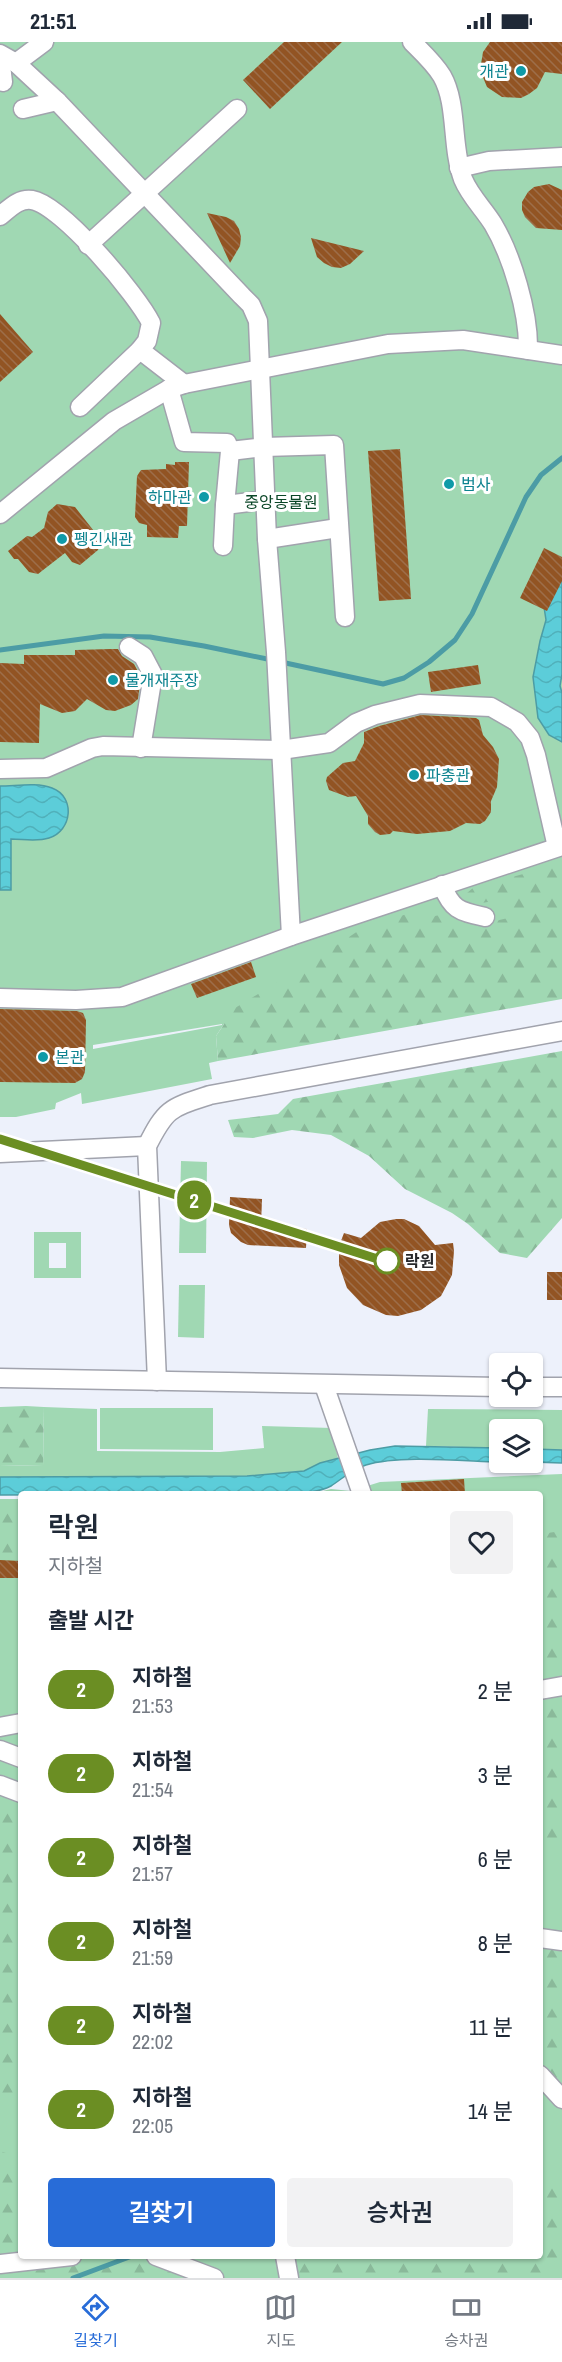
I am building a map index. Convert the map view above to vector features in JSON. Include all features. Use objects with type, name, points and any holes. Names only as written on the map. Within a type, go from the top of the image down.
[{"type":"street","points":[[5,58],[44,42]]},
{"type":"street","points":[[412,42],[443,78],[449,99],[459,168],[475,202],[489,217],[507,250],[528,330],[528,350]]},
{"type":"street","points":[[3,82],[5,58]]},
{"type":"street","points":[[5,58],[57,101],[250,306],[258,321],[258,370],[264,447],[267,539],[276,652],[291,936]]},
{"type":"street","points":[[22,109],[57,101]]},
{"type":"street","points":[[88,245],[237,109]]},
{"type":"street","points":[[459,168],[489,161],[562,157]]},
{"type":"street","points":[[0,216],[20,200],[33,200],[64,219],[127,288],[152,323],[147,341],[140,350],[80,407]]},
{"type":"street","points":[[0,514],[114,421],[176,387],[388,344],[463,340],[562,355]]},
{"type":"street","points":[[140,350],[176,387],[184,442],[221,441],[227,443],[230,451],[223,546]]},
{"type":"street","points":[[230,451],[264,447],[334,445],[345,616]]},
{"type":"street","points":[[225,506],[266,500]]},
{"type":"street","points":[[267,539],[338,528]]},
{"type":"street","points":[[129,647],[143,656],[153,675],[141,748]]},
{"type":"street","points":[[0,768],[46,768],[92,748],[103,746],[281,750],[329,743],[356,723],[375,715],[420,704],[491,706],[516,722],[530,738],[537,755],[560,847],[291,936],[122,997],[76,1000],[0,998]]},
{"type":"street","points":[[442,885],[450,904],[468,913],[485,917]]},
{"type":"street","points":[[157,1381],[147,1146],[159,1121],[175,1106],[210,1095],[562,1031]]},
{"type":"street","points":[[0,1153],[147,1146]]},
{"type":"street","points":[[0,1378],[489,1387]]},
{"type":"street","points":[[324,1385],[360,1490]]},
{"type":"street","points":[[543,1387],[562,1387]]},
{"type":"street","points":[[543,1689],[562,1686]]},
{"type":"street","points":[[0,1727],[18,1724]]},
{"type":"street","points":[[0,1750],[18,1757]]},
{"type":"street","points":[[0,1785],[18,1793]]},
{"type":"street","points":[[543,1938],[562,1941]]},
{"type":"street","points":[[543,2078],[562,2099]]},
{"type":"street","points":[[0,2264],[45,2259]]},
{"type":"street","points":[[164,2259],[214,2278]]},
{"type":"street","points":[[286,2259],[290,2278]]},
{"type":"green space","name":"중앙동물원","points":[[0,42],[562,42],[562,962],[330,1007],[224,1024],[216,1036],[218,1061],[209,1063],[212,1079],[82,1104],[81,1093],[56,1103],[55,1109],[16,1117],[0,1117]],"holes":[[[222,1025],[93,1049],[93,1045]]]},
{"type":"green space","points":[[562,863],[562,999],[218,1061],[216,1036],[235,1008],[364,927],[407,914],[426,918],[453,912],[482,924],[508,918],[505,899],[476,904],[467,893],[473,888]]},
{"type":"green space","points":[[562,1051],[562,1218],[527,1258],[500,1253],[468,1224],[452,1213],[405,1189],[369,1156],[331,1135],[292,1130],[253,1138],[234,1137],[228,1120],[278,1114],[293,1099]]},
{"type":"green space","points":[[181,1161],[207,1162],[206,1253],[179,1253]]},
{"type":"green space","points":[[34,1232],[81,1232],[81,1278],[34,1278]],"holes":[[[49,1243],[66,1243],[66,1268],[49,1268]]]},
{"type":"green space","points":[[179,1285],[205,1285],[204,1338],[178,1337]]},
{"type":"green space","points":[[0,1407],[44,1407],[43,1466],[0,1465]]},
{"type":"green space","points":[[44,1407],[97,1409],[97,1451],[220,1452],[264,1448],[262,1426],[332,1428],[338,1459],[320,1463],[304,1471],[247,1476],[0,1477],[0,1465],[43,1466]]},
{"type":"green space","points":[[100,1408],[213,1408],[213,1450],[100,1449]]},
{"type":"green space","points":[[428,1409],[562,1410],[562,1450],[543,1449],[543,1419],[489,1419],[489,1448],[426,1446]]},
{"type":"green space","points":[[562,1474],[562,2278],[0,2278],[0,1499],[18,1499],[18,2259],[543,2259],[543,1491],[351,1491],[380,1482]]},
{"type":"green space","points":[[331,1489],[351,1491],[323,1491]]},
{"type":"green space","points":[[0,1500],[18,1500],[18,1556],[0,1556]]},
{"type":"green space","points":[[562,1531],[562,1679],[543,1682],[543,1534]]},
{"type":"green space","points":[[562,1690],[562,1851],[543,1859],[543,1693]]},
{"type":"green space","points":[[0,1791],[18,1798],[18,2092],[11,2093],[12,2110],[0,2116]]},
{"type":"green space","points":[[543,1946],[562,1949],[562,2089],[543,2068]]},
{"type":"green space","points":[[0,2151],[15,2156],[16,2174],[18,2174],[18,2256],[0,2257]]},
{"type":"green space","points":[[543,2168],[562,2174],[562,2278],[293,2278],[289,2259],[543,2259]]},
{"type":"green space","points":[[75,2259],[153,2259],[200,2278],[0,2278],[0,2272]]},
{"type":"water","points":[[562,572],[560,686],[562,742],[549,735],[538,718],[533,677],[546,620],[544,607]]},
{"type":"water","points":[[0,786],[46,786],[60,792],[68,806],[66,821],[57,834],[40,840],[11,839],[11,890],[0,890]]},
{"type":"water","points":[[395,1446],[489,1448],[489,1462],[431,1459],[380,1462],[356,1469],[331,1486],[316,1491],[18,1491],[18,1495],[0,1495],[0,1477],[247,1476],[304,1471],[320,1463]]},
{"type":"water","points":[[543,1449],[562,1450],[562,1463],[543,1462]]},
{"type":"building","points":[[284,42],[342,42],[270,109],[243,80]]},
{"type":"building","name":"개관","points":[[490,42],[562,42],[562,74],[545,72],[537,88],[529,94],[521,98],[502,97],[487,87],[480,70],[483,52]]},
{"type":"building","points":[[549,184],[562,190],[562,230],[536,228],[525,217],[522,210],[522,202],[528,192],[534,187]]},
{"type":"building","points":[[207,213],[234,221],[239,229],[240,246],[230,263]]},
{"type":"building","points":[[311,238],[364,251],[350,264],[341,268],[332,267],[317,257]]},
{"type":"building","points":[[0,314],[33,352],[0,382]]},
{"type":"building","points":[[400,449],[411,599],[379,601],[368,451]]},
{"type":"building","points":[[175,462],[189,462],[187,526],[179,526],[178,538],[147,537],[147,525],[139,523],[135,517],[137,476],[141,470],[166,469],[166,464],[175,465]]},
{"type":"building","name":"펭긴새관","points":[[57,504],[75,507],[101,540],[98,550],[80,565],[72,562],[65,553],[38,574],[29,572],[8,551],[27,536],[32,537],[44,528],[48,512]]},
{"type":"building","points":[[544,548],[562,557],[562,581],[547,611],[520,598]]},
{"type":"building","points":[[118,649],[122,656],[134,664],[141,677],[138,699],[131,705],[115,711],[106,710],[87,699],[75,711],[62,713],[40,704],[39,743],[0,742],[0,663],[24,664],[24,655],[75,655],[75,650]]},
{"type":"building","points":[[478,665],[481,684],[431,692],[428,672]]},
{"type":"building","name":"파충관","points":[[421,715],[479,720],[483,735],[499,759],[497,787],[491,801],[491,812],[480,824],[466,823],[450,831],[417,834],[393,831],[390,834],[380,835],[368,824],[368,816],[356,796],[348,797],[329,790],[327,777],[343,763],[355,761],[364,743],[364,732]]},
{"type":"building","points":[[251,962],[256,977],[197,998],[191,984]]},
{"type":"building","name":"본관","points":[[0,1009],[83,1013],[86,1020],[85,1072],[82,1079],[75,1083],[0,1082]]},
{"type":"building","points":[[230,1197],[262,1199],[261,1226],[307,1229],[306,1248],[248,1245],[241,1242],[231,1233],[229,1225]]},
{"type":"building","name":"락원","points":[[404,1219],[419,1226],[435,1245],[453,1243],[454,1251],[452,1275],[441,1296],[421,1310],[398,1316],[386,1315],[363,1305],[347,1288],[339,1265],[339,1246],[344,1233],[361,1238],[380,1222]]},
{"type":"building","points":[[547,1272],[562,1272],[562,1300],[547,1300]]},
{"type":"building","points":[[464,1479],[465,1491],[402,1491],[401,1483]]},
{"type":"building","points":[[0,1560],[18,1561],[18,1578],[0,1578]]},
{"type":"waterway","points":[[281,662],[383,684],[404,678],[429,662],[455,640],[472,614],[526,497],[541,475],[562,458]]},
{"type":"waterway","points":[[0,650],[104,636],[150,637],[272,660]]},
{"type":"waterway","points":[[73,2278],[124,2259]]},
{"type":"metro line","name":"2","points":[[0,1139],[387,1262]]},
{"type":"place","name":"개관","points":[[521,71]]},
{"type":"place","name":"범사","points":[[449,484]]},
{"type":"place","name":"하마관","points":[[204,497]]},
{"type":"place","name":"펭긴새관","points":[[62,539]]},
{"type":"place","name":"물개재주장","points":[[113,680]]},
{"type":"place","name":"파충관","points":[[414,775]]},
{"type":"place","name":"본관","points":[[43,1057]]},
{"type":"place","name":"락원","points":[[387,1261]]}]
